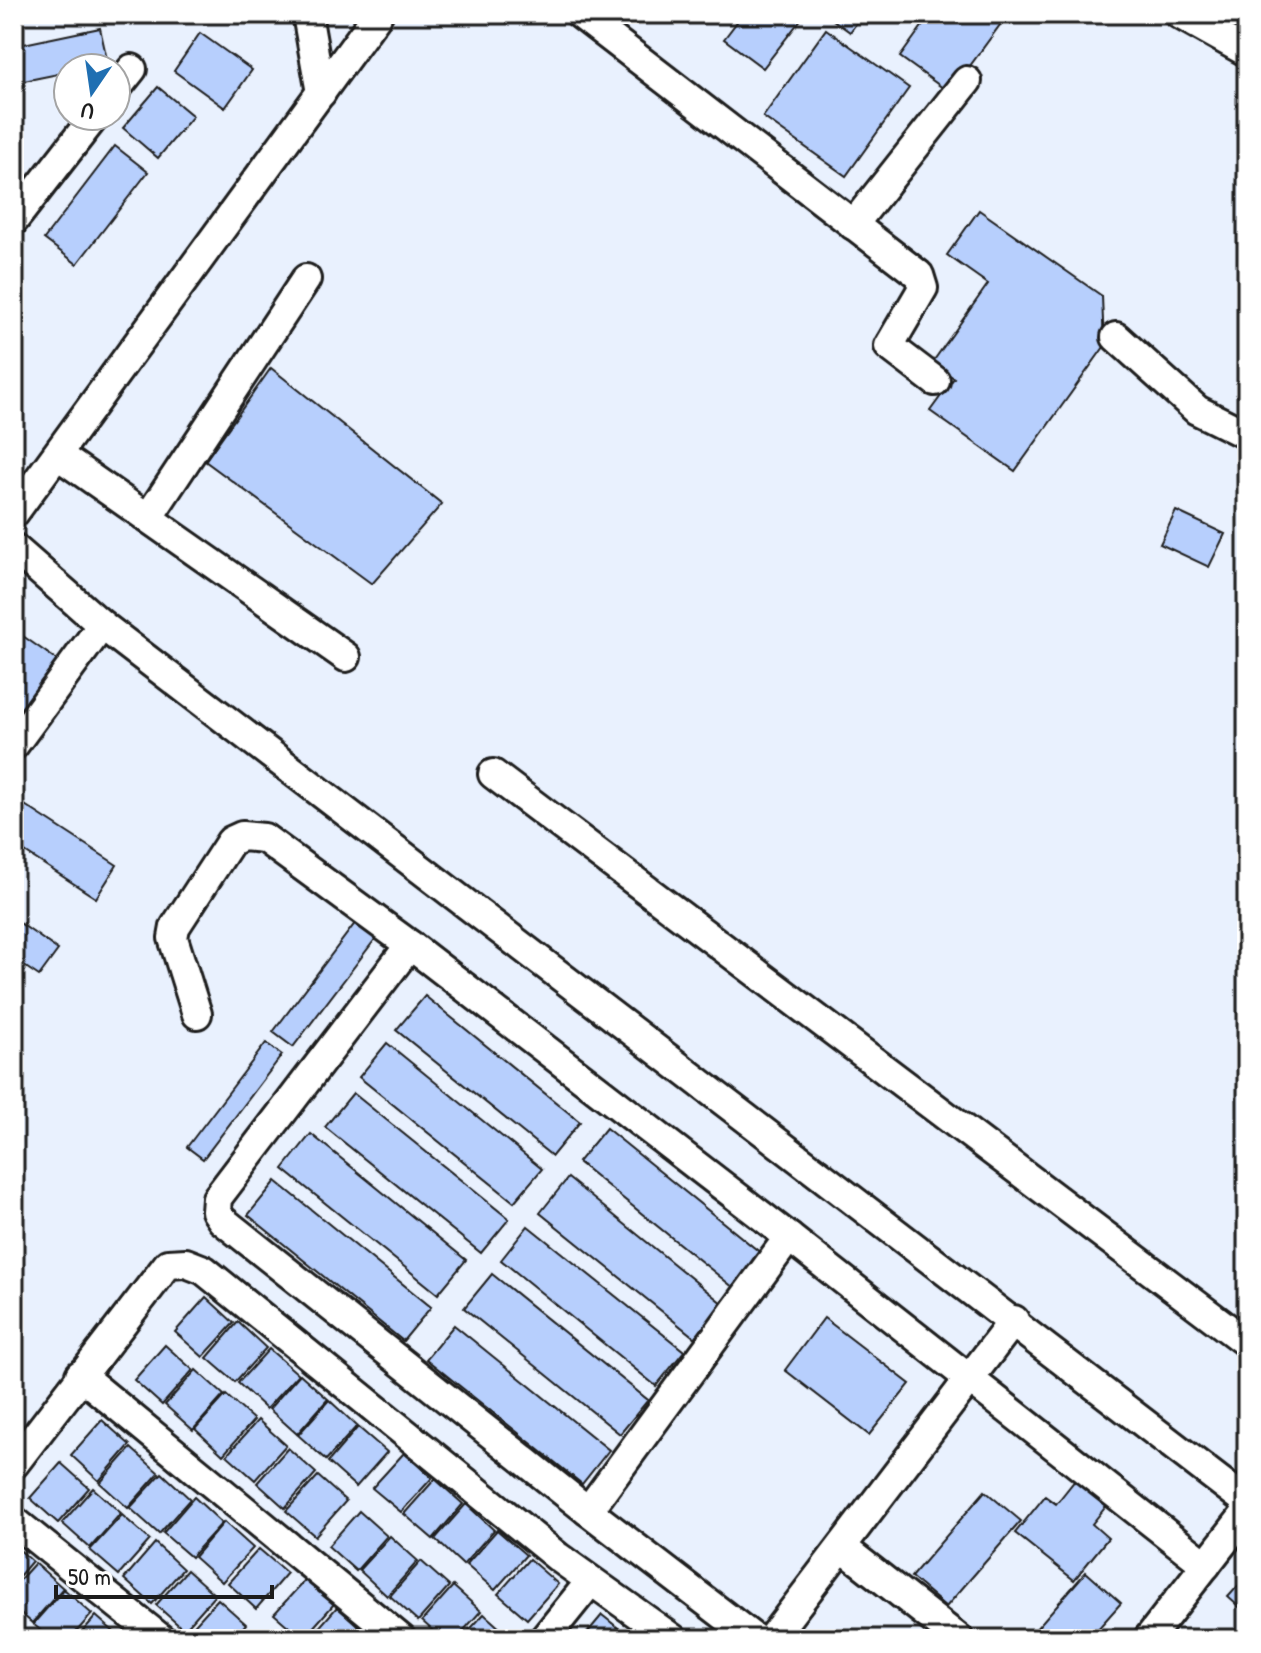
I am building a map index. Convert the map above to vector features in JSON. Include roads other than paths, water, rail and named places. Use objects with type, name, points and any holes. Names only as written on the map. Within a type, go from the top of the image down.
[{"type":"street","points":[[307,14],[321,93]]},
{"type":"street","points":[[14,513],[378,14]]},
{"type":"street","points":[[580,14],[922,279],[921,293],[889,346],[935,381]]},
{"type":"street","points":[[1179,14],[1247,52]]},
{"type":"street","points":[[853,225],[967,81]]},
{"type":"street","points":[[14,220],[83,132]]},
{"type":"street","points":[[148,518],[306,279]]},
{"type":"street","points":[[1116,337],[1197,410],[1247,435]]},
{"type":"street","points":[[58,455],[346,657]]},
{"type":"street","points":[[14,548],[102,625],[1014,1320],[1247,1502]]},
{"type":"street","points":[[14,745],[102,625]]},
{"type":"street","points":[[493,774],[1247,1343]]},
{"type":"street","points":[[197,1014],[173,938],[175,927],[231,841],[242,836],[264,838],[410,945],[789,1237],[1206,1565]]},
{"type":"street","points":[[410,945],[217,1198],[216,1211],[222,1220],[588,1511],[755,1639]]},
{"type":"street","points":[[588,1511],[789,1237]]},
{"type":"street","points":[[14,1464],[168,1264],[195,1265],[590,1582],[673,1639]]},
{"type":"street","points":[[771,1639],[970,1382],[1014,1320]]},
{"type":"street","points":[[80,1375],[401,1639]]},
{"type":"street","points":[[1148,1639],[1247,1512]]},
{"type":"street","points":[[14,1521],[161,1639]]},
{"type":"street","points":[[843,1548],[959,1639]]},
{"type":"street","points":[[544,1639],[590,1582]]}]
